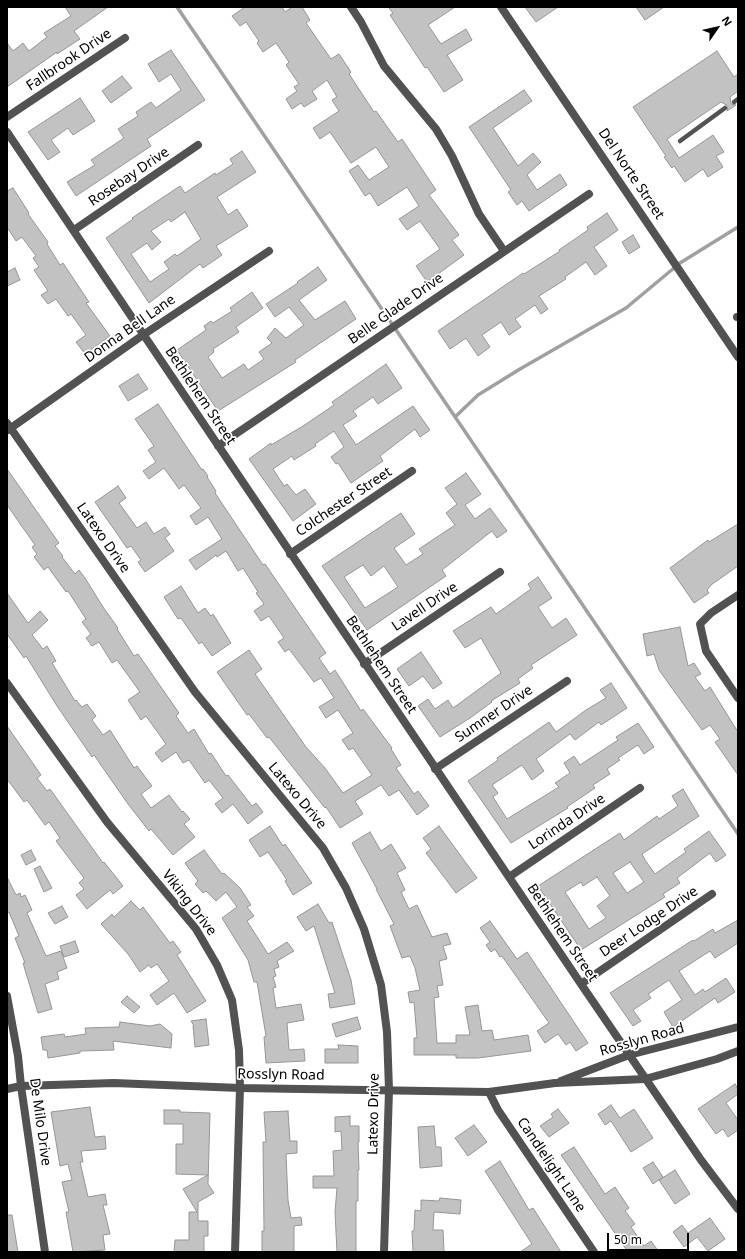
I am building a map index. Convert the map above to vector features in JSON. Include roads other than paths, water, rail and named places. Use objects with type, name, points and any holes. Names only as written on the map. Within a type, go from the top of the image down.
[{"type":"street","points":[[351,7],[361,22],[384,66],[436,129],[452,156],[479,214],[504,251]]},
{"type":"street","name":"Del Norte Street","points":[[501,7],[738,357]]},
{"type":"street","name":"Fallbrook Drive","points":[[7,117],[125,38]]},
{"type":"street","name":"Bethlehem Street","points":[[7,132],[645,1079],[701,1160],[738,1209]]},
{"type":"street","name":"Rosebay Drive","points":[[74,230],[198,145]]},
{"type":"street","name":"Belle Glade Drive","points":[[218,446],[589,194]]},
{"type":"street","name":"Donna Bell Lane","points":[[8,427],[268,251]]},
{"type":"street","name":"Latexo Drive","points":[[8,427],[195,692],[323,848],[346,888],[364,929],[381,985],[387,1032],[389,1090],[384,1252]]},
{"type":"street","name":"Colchester Street","points":[[290,554],[412,471]]},
{"type":"street","name":"Lavell Drive","points":[[364,664],[500,572]]},
{"type":"street","points":[[738,595],[711,613],[700,624],[706,650],[738,698]]},
{"type":"street","name":"Sumner Drive","points":[[435,768],[567,681]]},
{"type":"street","name":"Viking Drive","points":[[7,683],[107,822],[196,928],[217,965],[232,1000],[239,1050],[240,1088],[235,1252]]},
{"type":"street","name":"Lorinda Drive","points":[[509,877],[640,788]]},
{"type":"street","name":"Deer Lodge Drive","points":[[581,984],[712,894]]},
{"type":"street","name":"De Milo Drive","points":[[7,996],[18,1056],[45,1252]]},
{"type":"street","name":"Rosslyn Road","points":[[555,1084],[629,1055],[738,1027]]},
{"type":"street","name":"Rosslyn Road","points":[[7,1088],[21,1086],[114,1083],[240,1088],[489,1092],[555,1084],[645,1079],[738,1051]]},
{"type":"street","name":"Candlelight Lane","points":[[489,1092],[498,1110],[594,1252]]},
{"type":"lane","points":[[680,141],[725,108]]},
{"type":"waterway","points":[[177,7],[738,834]]},
{"type":"waterway","points":[[455,417],[478,395],[626,308],[680,263],[738,227]]}]
